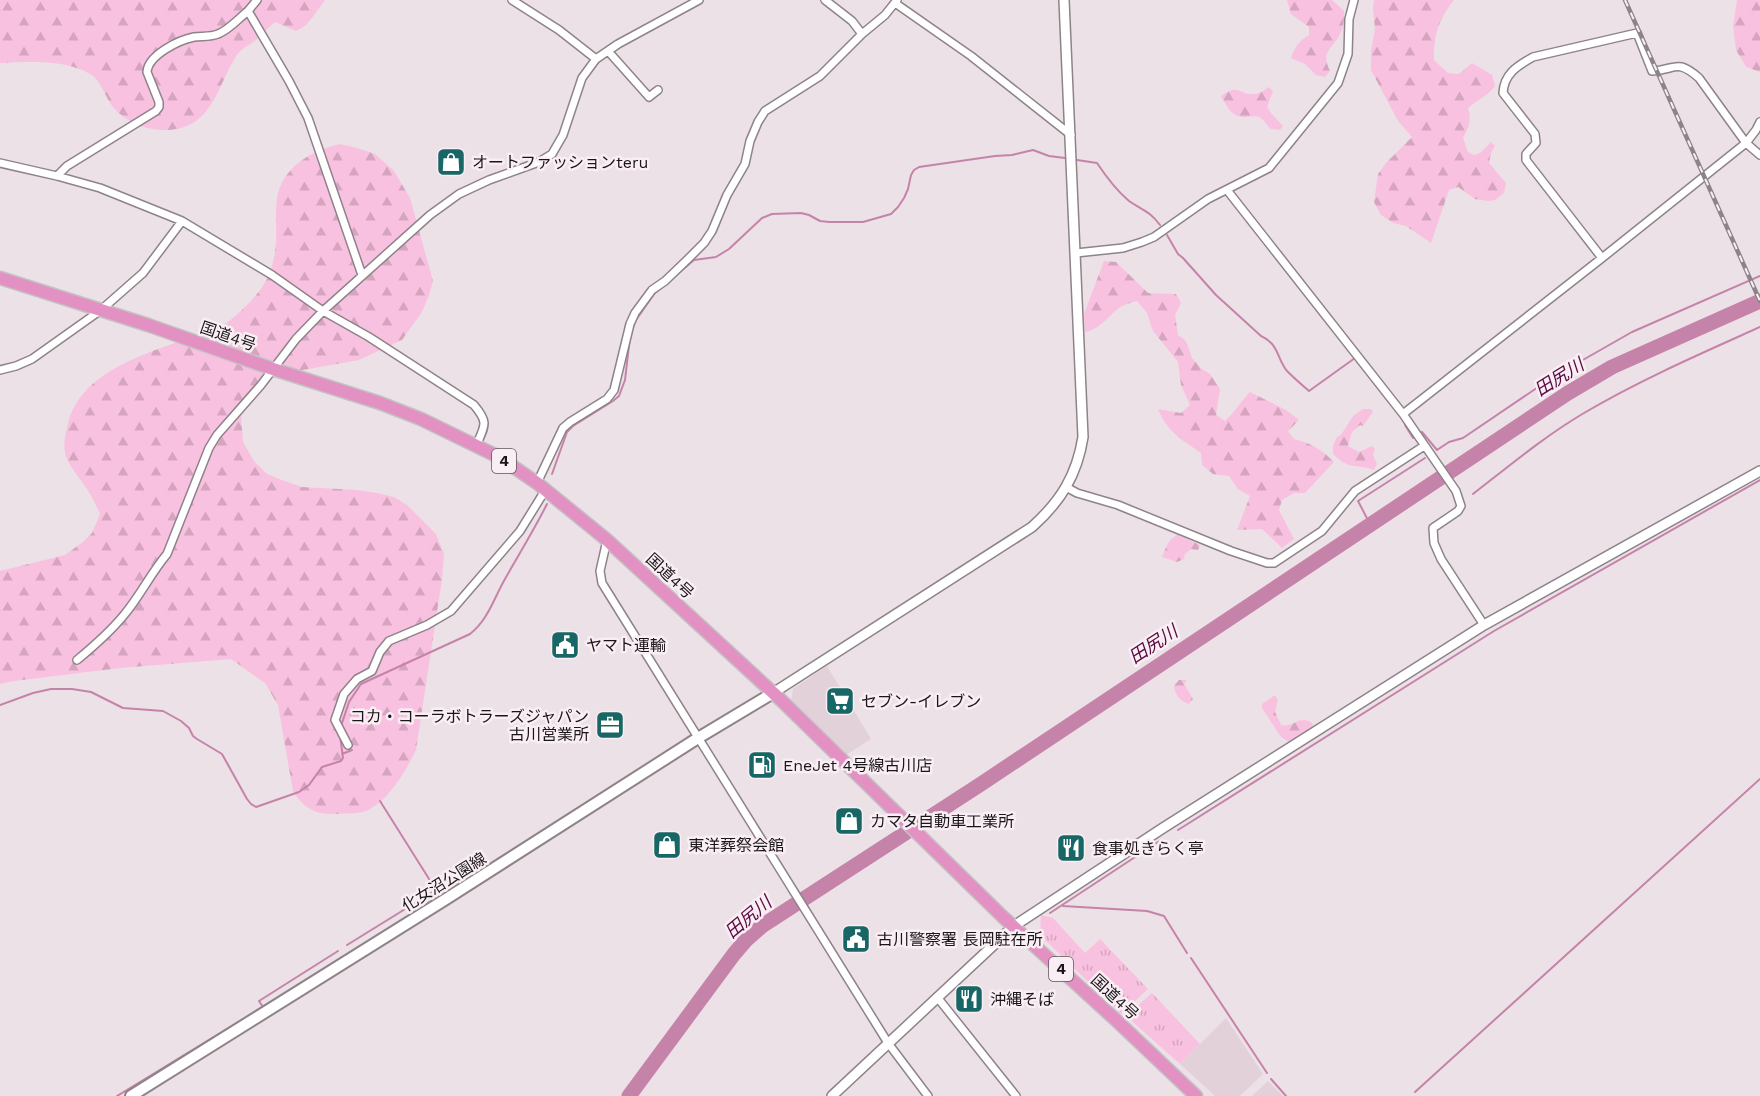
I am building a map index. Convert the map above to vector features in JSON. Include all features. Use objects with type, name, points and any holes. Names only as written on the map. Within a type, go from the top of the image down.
[{"type":"highway","name":"国道4号","points":[[0,278],[380,403],[421,419],[476,446],[542,486],[606,540],[773,693],[1003,917],[1196,1096]]},
{"type":"main road","name":"化女沼公園線","points":[[131,1096],[773,693]]},
{"type":"street","points":[[57,176],[67,166],[156,111],[159,102],[147,72],[147,67],[152,60],[171,45],[192,38],[222,33],[248,11],[256,0]]},
{"type":"street","points":[[512,0],[560,30],[596,59]]},
{"type":"street","points":[[77,660],[105,637],[125,614],[167,554],[209,448],[217,435],[240,410],[296,339],[362,275],[430,215],[459,194],[489,180],[539,162],[552,154],[563,135],[582,78],[596,59],[699,0]]},
{"type":"street","points":[[825,0],[852,21],[862,34]]},
{"type":"street","points":[[773,693],[1032,527],[1045,516],[1066,487],[1080,457],[1083,437],[1065,0]]},
{"type":"street","points":[[1076,253],[1123,248],[1154,237],[1208,199],[1269,168],[1338,83],[1348,54],[1349,19],[1354,0]]},
{"type":"street","points":[[348,745],[335,720],[344,694],[357,679],[372,671],[380,652],[389,641],[427,625],[451,611],[520,531],[542,486],[563,428],[607,399],[614,390],[630,324],[635,313],[652,290],[704,243],[712,231],[727,195],[745,164],[750,141],[761,116],[769,107],[820,76],[896,2],[971,56],[1071,135]]},
{"type":"street","points":[[248,11],[308,118],[362,275]]},
{"type":"street","points":[[1602,258],[1526,160],[1526,154],[1536,143],[1535,134],[1503,93],[1506,78],[1513,70],[1533,57],[1636,33],[1652,70],[1677,65],[1692,71],[1746,142],[1760,155]]},
{"type":"street","points":[[608,51],[648,97],[658,90]]},
{"type":"street","points":[[1403,414],[1746,142],[1760,122]]},
{"type":"street","points":[[0,163],[100,188],[182,221],[272,275],[323,311],[379,343],[474,405],[484,416],[484,425],[476,446]]},
{"type":"street","points":[[1227,190],[1403,414],[1455,491],[1461,506],[1458,511],[1433,528],[1434,543],[1441,559],[1484,626]]},
{"type":"street","points":[[0,370],[32,359],[101,310],[143,273],[182,221]]},
{"type":"street","points":[[1066,487],[1077,493],[1118,505],[1231,551],[1267,563],[1274,563],[1322,531],[1355,491],[1424,446]]},
{"type":"street","points":[[832,1096],[1014,926],[1163,828],[1484,626],[1760,471]]},
{"type":"street","points":[[606,540],[600,571],[602,583],[888,1043],[928,1096]]},
{"type":"street","points":[[937,997],[1016,1096]]},
{"type":"shaded area","points":[[827,666],[871,739],[846,755],[791,701],[793,689]]},
{"type":"shaded area","points":[[1226,1018],[1263,1074],[1240,1096],[1215,1096],[1180,1064]]},
{"type":"shaded area","points":[[1268,1081],[1283,1096],[1252,1096]]},
{"type":"green space","points":[[0,0],[325,0],[305,26],[296,31],[275,22],[237,55],[215,99],[203,115],[186,126],[164,130],[141,126],[121,115],[110,103],[97,80],[80,69],[46,63],[0,63]]},
{"type":"green space","points":[[1287,0],[1332,0],[1344,11],[1342,30],[1328,52],[1326,60],[1330,71],[1325,77],[1316,75],[1305,64],[1291,58],[1298,44],[1309,35],[1309,27],[1291,14]]},
{"type":"green space","points":[[1374,0],[1454,0],[1438,28],[1434,60],[1448,73],[1459,74],[1472,63],[1492,75],[1495,86],[1468,108],[1469,123],[1463,138],[1468,152],[1474,155],[1480,153],[1491,142],[1495,146],[1489,163],[1506,183],[1504,193],[1495,200],[1488,201],[1475,199],[1458,187],[1449,190],[1431,243],[1406,226],[1393,223],[1381,215],[1374,202],[1378,174],[1412,137],[1398,121],[1371,70],[1371,51],[1375,29]]},
{"type":"green space","points":[[1737,0],[1760,0],[1760,72],[1746,67],[1736,50],[1733,26]]},
{"type":"green space","points":[[1269,87],[1273,91],[1267,107],[1283,126],[1280,130],[1271,129],[1259,117],[1237,116],[1228,108],[1221,96],[1232,90],[1257,94]]},
{"type":"green space","points":[[339,144],[375,154],[394,171],[410,198],[433,281],[429,295],[422,312],[402,340],[359,360],[271,378],[241,415],[243,442],[254,461],[267,474],[282,480],[302,487],[357,490],[394,497],[407,505],[436,534],[444,554],[416,750],[401,777],[380,802],[363,812],[328,814],[316,812],[306,806],[293,791],[278,705],[265,683],[231,659],[120,668],[0,684],[0,571],[65,555],[92,533],[100,514],[91,496],[69,464],[65,450],[64,442],[68,424],[75,406],[85,391],[115,368],[132,359],[212,332],[230,321],[248,304],[263,286],[274,259],[277,199],[282,183],[301,161],[310,155]]},
{"type":"green space","points":[[1104,261],[1116,262],[1148,293],[1176,294],[1181,303],[1175,315],[1178,335],[1186,341],[1192,358],[1210,374],[1220,389],[1216,415],[1225,421],[1250,392],[1286,410],[1299,420],[1288,431],[1294,439],[1315,447],[1334,462],[1305,493],[1294,493],[1282,500],[1279,510],[1294,539],[1282,548],[1262,529],[1237,530],[1250,496],[1238,489],[1229,476],[1213,474],[1202,465],[1201,453],[1176,435],[1166,424],[1158,409],[1181,413],[1190,405],[1181,385],[1178,362],[1153,331],[1147,313],[1137,301],[1122,306],[1101,325],[1085,332],[1084,314]]},
{"type":"green space","points":[[1363,409],[1371,409],[1373,412],[1363,426],[1360,425],[1352,432],[1348,446],[1359,452],[1372,446],[1375,449],[1373,455],[1377,464],[1374,470],[1348,465],[1333,454],[1333,446],[1337,437],[1341,435],[1353,416]]},
{"type":"green space","points":[[1178,535],[1200,545],[1198,550],[1191,549],[1185,554],[1184,559],[1177,562],[1162,557],[1170,541]]},
{"type":"green space","points":[[1179,680],[1187,680],[1184,684],[1193,699],[1189,704],[1177,695],[1174,686]]},
{"type":"green space","points":[[1275,695],[1278,700],[1275,712],[1281,725],[1290,725],[1305,720],[1313,724],[1311,729],[1289,742],[1281,737],[1262,708],[1262,704]]},
{"type":"green space","points":[[1041,915],[1053,918],[1085,953],[1100,939],[1148,989],[1121,1014],[1040,935]]},
{"type":"green space","points":[[1152,993],[1200,1044],[1180,1064],[1126,1016]]},
{"type":"waterway","points":[[631,332],[636,320],[654,294],[694,260],[716,257],[729,249],[762,218],[772,214],[801,213],[820,221],[863,222],[891,214],[904,198],[911,175],[919,167],[1012,155],[1033,150],[1049,156],[1065,158]]},
{"type":"waterway","points":[[1077,160],[1097,163],[1120,193],[1160,225]]},
{"type":"waterway","points":[[1167,235],[1178,254],[1216,295],[1271,343],[1287,371],[1309,391],[1355,358],[1388,401]]},
{"type":"waterway","points":[[1420,433],[1422,432],[1437,450],[1449,442],[1463,438],[1553,377],[1632,332],[1760,276]]},
{"type":"waterway","name":"田尻川","points":[[629,1096],[734,954],[762,926],[981,784],[1568,393],[1612,367],[1760,301]]},
{"type":"waterway","points":[[1473,494],[1541,441],[1584,413],[1648,378],[1760,327]]},
{"type":"waterway","points":[[552,474],[567,432],[619,396],[625,380],[630,337]]},
{"type":"waterway","points":[[1405,425],[1413,438]]},
{"type":"waterway","points":[[1370,524],[1358,501],[1425,458]]},
{"type":"waterway","points":[[1178,830],[1494,631],[1760,480]]},
{"type":"waterway","points":[[341,726],[349,702],[361,684],[470,634],[482,622],[547,504]]},
{"type":"waterway","points":[[0,705],[33,693],[51,689],[72,689],[91,692],[123,708],[163,711],[181,721],[197,739],[222,754],[247,799],[256,807],[299,792],[309,785],[322,767],[341,761],[343,758],[340,735]]},
{"type":"waterway","points":[[342,754],[352,750]]},
{"type":"waterway","points":[[1415,1092],[1760,779]]},
{"type":"waterway","points":[[347,945],[436,890],[380,801]]},
{"type":"waterway","points":[[1050,913],[1161,840]]},
{"type":"waterway","points":[[1063,906],[1147,911],[1164,916],[1187,953]]},
{"type":"waterway","points":[[117,1096],[263,1007],[259,1001],[338,951]]},
{"type":"waterway","points":[[1191,958],[1267,1073]]},
{"type":"waterway","points":[[1271,1079],[1286,1096]]},
{"type":"railway","points":[[1625,0],[1760,301]]},
{"type":"place","name":"オートファッションteru","points":[[451,162]]},
{"type":"place","name":"ヤマト運輸","points":[[565,645]]},
{"type":"place","name":"セブン-イレブン","points":[[840,701]]},
{"type":"place","name":"コカ・コーラボトラーズジャパン 古川営業所","points":[[610,725]]},
{"type":"place","name":"EneJet 4号線古川店","points":[[762,765]]},
{"type":"place","name":"カマタ自動車工業所","points":[[849,821]]},
{"type":"place","name":"東洋葬祭会館","points":[[667,845]]},
{"type":"place","name":"食事処きらく亭","points":[[1071,848]]},
{"type":"place","name":"古川警察署 長岡駐在所","points":[[856,939]]},
{"type":"place","name":"沖縄そば","points":[[969,999]]}]
